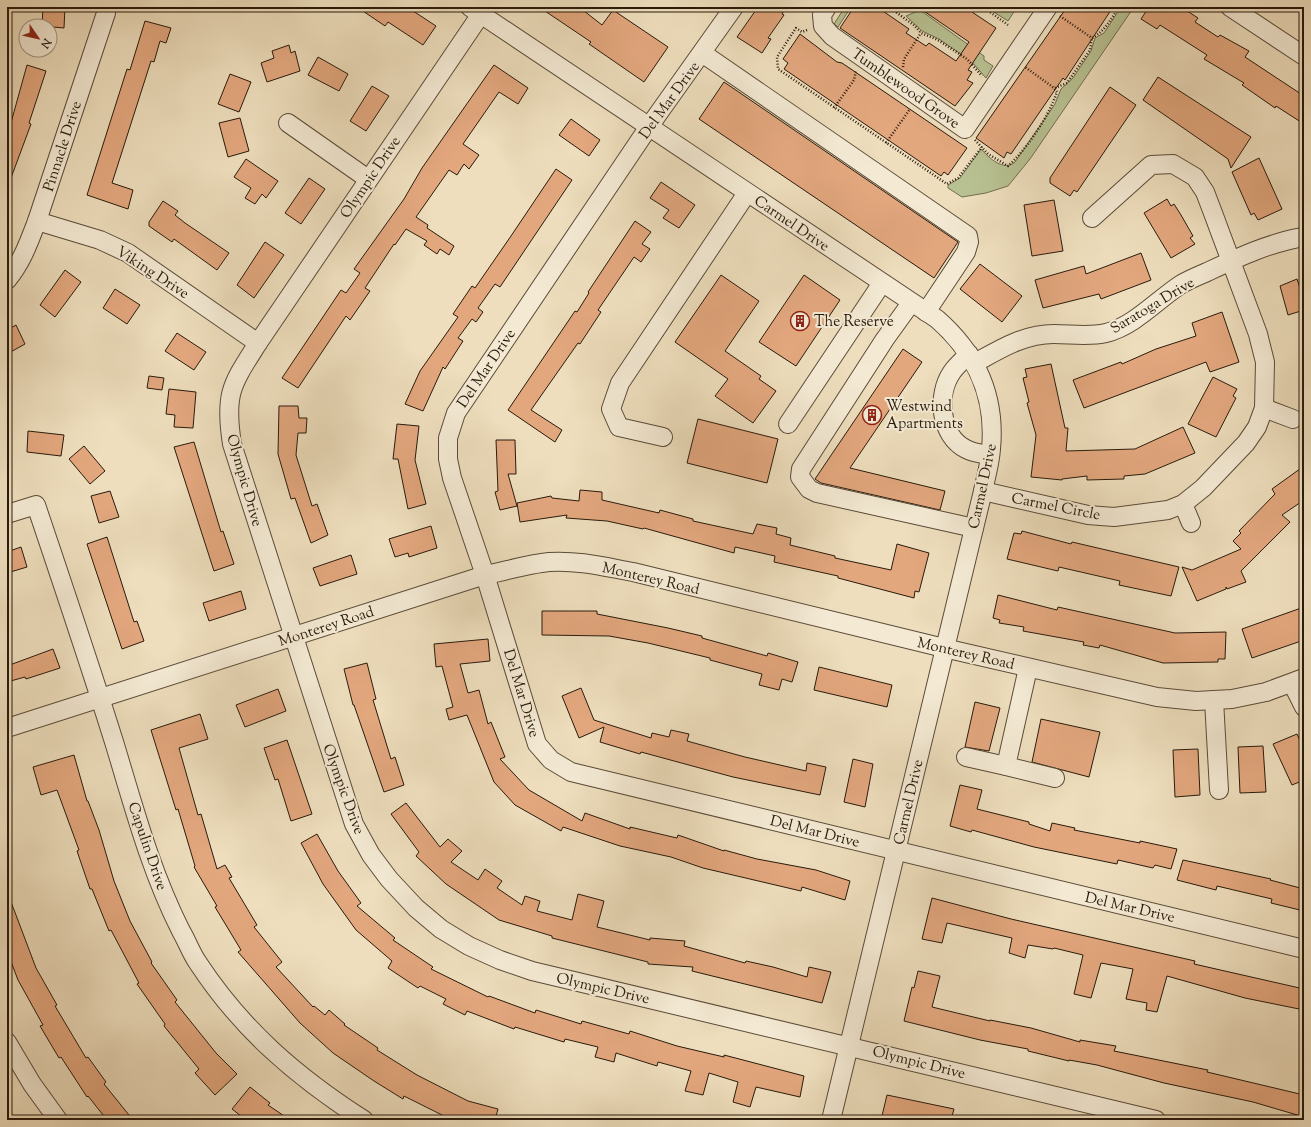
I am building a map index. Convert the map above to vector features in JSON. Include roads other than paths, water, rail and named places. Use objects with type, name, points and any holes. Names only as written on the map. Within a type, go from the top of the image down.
[{"type":"street","name":"Pinnacle Drive","points":[[7,280],[15,270],[26,250],[37,221],[106,13],[106,7]]},
{"type":"street","name":"Del Mar Drive","points":[[734,7],[648,128],[456,413],[448,438],[448,459],[452,478],[485,575],[537,744],[551,760],[571,772],[1304,949]]},
{"type":"street","name":"Tumblewood Grove","points":[[825,15],[832,36],[965,129],[1048,7]]},
{"type":"street","points":[[1232,8],[1304,56]]},
{"type":"street","name":"Carmel Drive","points":[[475,11],[648,128],[926,312],[953,333],[972,359],[988,393],[992,422],[990,455],[983,491],[831,1120]]},
{"type":"street","name":"Olympic Drive","points":[[475,11],[368,179],[235,379],[228,401],[232,444],[354,824],[371,855],[389,879],[416,908],[441,929],[468,946],[532,971],[850,1045],[1156,1120]]},
{"type":"street","points":[[702,53],[968,236],[969,242],[966,252],[926,312]]},
{"type":"street","points":[[288,123],[368,179]]},
{"type":"street","name":"Carmel Circle","points":[[983,491],[1088,515],[1114,517],[1168,510],[1183,504],[1203,488],[1246,443],[1257,427],[1264,408],[1265,362],[1258,334],[1205,192],[1191,173],[1173,164],[1151,165],[1092,218]]},
{"type":"street","points":[[663,437],[619,427],[611,409],[620,383],[747,193]]},
{"type":"street","name":"Viking Drive","points":[[37,221],[100,240],[128,253],[258,343]]},
{"type":"street","name":"Saratoga Drive","points":[[990,455],[966,449],[950,437],[943,416],[945,386],[951,373],[972,359],[1025,338],[1053,334],[1086,336],[1106,333],[1127,324],[1181,284],[1231,261],[1290,239],[1304,237]]},
{"type":"street","points":[[788,424],[882,283]]},
{"type":"street","points":[[911,302],[885,339],[801,469],[800,477],[809,489],[817,493],[974,528]]},
{"type":"street","points":[[1264,408],[1293,418]]},
{"type":"street","points":[[1183,504],[1191,523]]},
{"type":"street","name":"Capulin Drive","points":[[7,514],[36,505],[100,699],[150,859],[174,916],[197,962],[230,1006],[261,1041],[302,1078],[364,1120]]},
{"type":"street","name":"Monterey Road","points":[[7,728],[485,575],[549,562],[570,562],[596,565],[1157,698],[1196,701],[1232,699],[1266,692],[1298,681]]},
{"type":"street","points":[[1006,766],[1028,668]]},
{"type":"street","points":[[1298,681],[1304,706]]},
{"type":"street","points":[[1214,700],[1219,790]]},
{"type":"street","points":[[966,757],[1055,778]]},
{"type":"street","points":[[7,1042],[32,1084],[58,1120]]},
{"type":"place","name":"The Reserve","points":[[800,321]]},
{"type":"place","name":"Westwind Apartments","points":[[872,415]]}]
